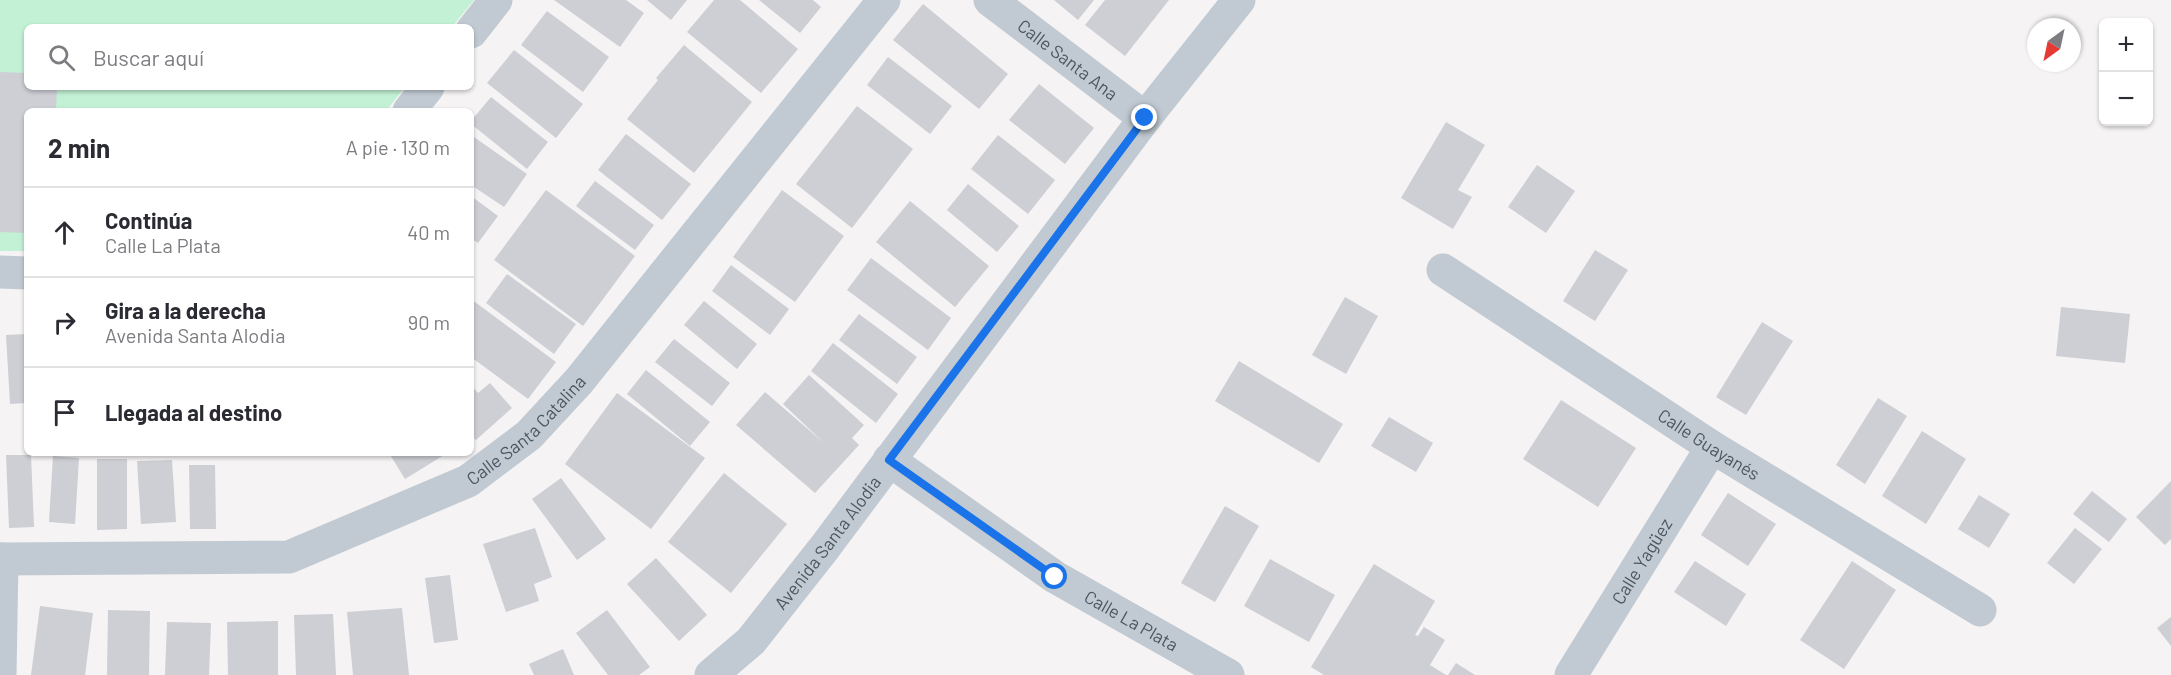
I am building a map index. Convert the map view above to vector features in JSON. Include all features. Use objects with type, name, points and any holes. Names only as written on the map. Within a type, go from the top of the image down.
[{"type":"street","points":[[474,28],[496,0]]},
{"type":"street","name":"Calle Santa Catalina","points":[[1,559],[289,557],[468,481],[529,435],[579,381],[884,0]]},
{"type":"street","name":"Calle Santa Ana","points":[[990,0],[1145,118]]},
{"type":"street","name":"Avenida Santa Alodia","points":[[711,675],[751,641],[825,547],[1145,118],[1239,0]]},
{"type":"street","points":[[411,108],[426,90]]},
{"type":"street","name":"Calle Guayanés","points":[[1443,270],[1712,447],[1980,610]]},
{"type":"street","points":[[0,272],[24,273]]},
{"type":"street","name":"Calle Yagüez","points":[[1571,675],[1712,447]]},
{"type":"street","name":"Calle La Plata","points":[[889,460],[1055,577],[1228,675]]},
{"type":"street","points":[[0,675],[1,559]]},
{"type":"green space","points":[[0,0],[474,0],[454,24],[24,24],[24,90],[403,90],[388,108],[24,108],[24,251],[0,251]]},
{"type":"building","points":[[554,0],[626,0],[644,13],[620,47]]},
{"type":"building","points":[[647,0],[687,0],[671,20]]},
{"type":"building","points":[[714,0],[740,0],[798,49],[761,93],[687,32]]},
{"type":"building","points":[[759,0],[813,0],[821,7],[800,33]]},
{"type":"building","points":[[1054,0],[1094,0],[1078,20]]},
{"type":"building","points":[[1105,0],[1169,0],[1125,56],[1085,25]]},
{"type":"building","points":[[923,4],[1008,74],[979,109],[893,40]]},
{"type":"building","points":[[547,11],[609,57],[583,92],[521,45]]},
{"type":"building","points":[[684,45],[752,102],[694,173],[627,119],[658,80],[656,78]]},
{"type":"building","points":[[514,50],[583,104],[556,138],[487,83]]},
{"type":"building","points":[[888,57],[952,106],[930,134],[867,85]]},
{"type":"building","points":[[0,72],[24,73],[24,90],[57,90],[56,108],[24,108],[24,233],[0,232]]},
{"type":"building","points":[[1039,84],[1094,128],[1065,164],[1009,120]]},
{"type":"building","points":[[491,97],[548,142],[527,169],[474,126],[474,117]]},
{"type":"building","points":[[857,106],[913,149],[852,228],[796,184]]},
{"type":"building","points":[[1446,122],[1485,145],[1458,190],[1472,197],[1453,229],[1401,198]]},
{"type":"building","points":[[626,134],[691,184],[662,220],[598,170]]},
{"type":"building","points":[[998,135],[1055,180],[1028,214],[971,169]]},
{"type":"building","points":[[474,137],[527,174],[504,207],[474,187]]},
{"type":"building","points":[[1537,165],[1575,191],[1546,233],[1508,207]]},
{"type":"building","points":[[595,181],[654,225],[635,250],[576,206]]},
{"type":"building","points":[[968,184],[1019,226],[997,252],[947,210]]},
{"type":"building","points":[[546,190],[635,256],[583,326],[494,260]]},
{"type":"building","points":[[782,190],[844,236],[795,302],[733,257]]},
{"type":"building","points":[[474,198],[498,216],[478,243],[474,240]]},
{"type":"building","points":[[910,201],[989,266],[955,307],[876,242]]},
{"type":"building","points":[[1595,250],[1628,270],[1595,321],[1563,301]]},
{"type":"building","points":[[871,258],[951,318],[928,350],[847,290]]},
{"type":"building","points":[[731,265],[789,309],[770,335],[712,291]]},
{"type":"building","points":[[507,274],[576,324],[554,354],[486,303]]},
{"type":"building","points":[[1345,297],[1378,316],[1346,374],[1312,355]]},
{"type":"building","points":[[474,301],[556,362],[528,399],[474,359]]},
{"type":"building","points":[[704,301],[757,344],[737,369],[684,325]]},
{"type":"building","points":[[2061,307],[2130,314],[2125,363],[2056,356]]},
{"type":"building","points":[[859,314],[917,357],[897,384],[839,340]]},
{"type":"building","points":[[1762,322],[1793,341],[1746,415],[1716,397]]},
{"type":"building","points":[[24,334],[24,403],[10,404],[6,335]]},
{"type":"building","points":[[674,339],[730,383],[712,406],[655,362]]},
{"type":"building","points":[[833,343],[898,394],[876,423],[811,371]]},
{"type":"building","points":[[1239,361],[1343,424],[1319,463],[1215,401]]},
{"type":"building","points":[[646,370],[710,422],[690,446],[627,394]]},
{"type":"building","points":[[809,375],[864,425],[852,438],[859,445],[815,493],[736,425],[765,392],[824,443],[783,404]]},
{"type":"building","points":[[490,383],[512,408],[476,440],[474,438],[474,388],[478,393]]},
{"type":"building","points":[[617,393],[705,458],[651,529],[565,464]]},
{"type":"building","points":[[1878,398],[1907,416],[1865,484],[1836,465]]},
{"type":"building","points":[[1561,400],[1636,448],[1598,507],[1523,459]]},
{"type":"building","points":[[1389,417],[1433,443],[1416,472],[1371,446]]},
{"type":"building","points":[[1922,431],[1966,459],[1926,524],[1882,496]]},
{"type":"building","points":[[6,455],[31,456],[34,527],[9,528]]},
{"type":"building","points":[[53,456],[79,458],[75,524],[49,522]]},
{"type":"building","points":[[391,456],[442,456],[405,479]]},
{"type":"building","points":[[97,459],[127,459],[127,529],[97,530]]},
{"type":"building","points":[[172,460],[176,522],[141,524],[137,461]]},
{"type":"building","points":[[189,465],[215,465],[216,529],[190,529]]},
{"type":"building","points":[[724,473],[787,524],[731,593],[668,542]]},
{"type":"building","points":[[561,478],[606,539],[577,560],[532,499]]},
{"type":"building","points":[[2171,481],[2171,539],[2165,545],[2136,517]]},
{"type":"building","points":[[2092,491],[2127,519],[2109,542],[2073,514]]},
{"type":"building","points":[[1728,493],[1776,524],[1748,566],[1701,535]]},
{"type":"building","points":[[1979,495],[2010,514],[1989,548],[1958,529]]},
{"type":"building","points":[[1225,506],[1259,526],[1215,602],[1181,583]]},
{"type":"building","points":[[535,528],[552,577],[534,584],[539,601],[506,612],[483,544]]},
{"type":"building","points":[[2075,528],[2102,549],[2074,584],[2047,563]]},
{"type":"building","points":[[656,558],[707,615],[679,641],[627,584]]},
{"type":"building","points":[[1270,559],[1335,595],[1309,642],[1244,606]]},
{"type":"building","points":[[1695,561],[1746,594],[1726,626],[1674,592]]},
{"type":"building","points":[[1852,561],[1896,590],[1844,669],[1800,640]]},
{"type":"building","points":[[1374,564],[1435,601],[1415,635],[1418,636],[1424,627],[1445,640],[1430,665],[1446,675],[1324,675],[1311,667]]},
{"type":"building","points":[[450,575],[458,640],[434,643],[425,578]]},
{"type":"building","points":[[40,606],[93,613],[85,675],[31,675]]},
{"type":"building","points":[[402,608],[409,675],[353,675],[347,612]]},
{"type":"building","points":[[108,610],[150,611],[149,675],[107,675]]},
{"type":"building","points":[[607,610],[650,667],[639,675],[608,675],[576,633]]},
{"type":"building","points":[[333,614],[336,675],[296,675],[294,615]]},
{"type":"building","points":[[2171,617],[2171,646],[2157,628]]},
{"type":"building","points":[[278,621],[278,675],[228,675],[227,622]]},
{"type":"building","points":[[167,622],[211,623],[209,675],[165,675]]},
{"type":"building","points":[[563,649],[574,675],[534,675],[529,664]]},
{"type":"building","points":[[1456,663],[1475,675],[1448,675]]},
{"type":"route","points":[[1055,577],[889,460],[1145,118]]}]
